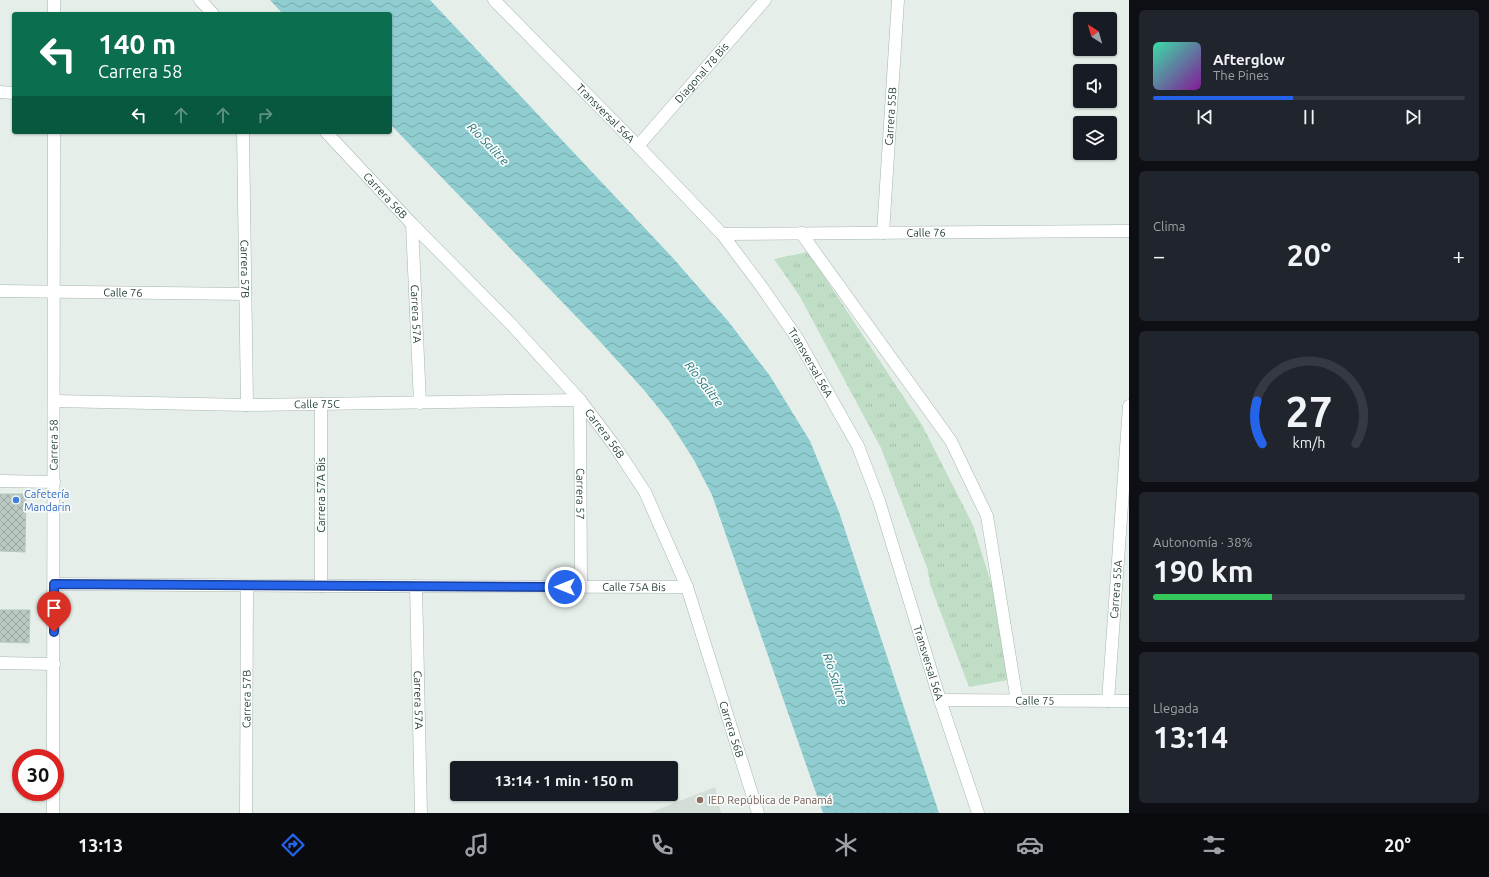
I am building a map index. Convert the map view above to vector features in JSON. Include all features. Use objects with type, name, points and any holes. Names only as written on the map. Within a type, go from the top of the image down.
[{"type":"street","points":[[54,0],[54,12]]},
{"type":"street","points":[[200,0],[211,12]]},
{"type":"street","name":"Transversal 56A","points":[[494,0],[638,146],[722,234],[761,286],[797,338],[858,446],[879,501],[940,700],[978,813]]},
{"type":"street","name":"Diagonal 78 Bis","points":[[638,146],[765,0]]},
{"type":"street","name":"Carrera 55B","points":[[883,233],[898,0]]},
{"type":"street","points":[[0,92],[12,93]]},
{"type":"street","name":"Carrera 58","points":[[54,134],[54,749]]},
{"type":"street","name":"Carrera 57B","points":[[243,134],[247,405]]},
{"type":"street","name":"Carrera 56B","points":[[328,134],[412,224],[510,323],[580,400],[614,445],[645,492],[687,587],[758,813]]},
{"type":"street","name":"Carrera 57A","points":[[412,224],[420,403]]},
{"type":"street","name":"Calle 76","points":[[722,234],[1129,231]]},
{"type":"street","points":[[801,233],[951,441],[987,516],[1017,701]]},
{"type":"street","name":"Calle 76","points":[[0,291],[245,294]]},
{"type":"street","name":"Calle 75C","points":[[54,402],[247,405],[580,400]]},
{"type":"street","name":"Carrera 57","points":[[580,400],[581,587]]},
{"type":"street","name":"Carrera 57A Bis","points":[[321,404],[322,586]]},
{"type":"street","name":"Carrera 55A","points":[[1108,701],[1129,406]]},
{"type":"street","points":[[0,481],[54,482]]},
{"type":"street","name":"Calle 75A Bis","points":[[54,584],[687,587]]},
{"type":"street","name":"Carrera 57B","points":[[246,813],[247,586]]},
{"type":"street","name":"Carrera 57A","points":[[416,586],[421,813]]},
{"type":"street","points":[[0,663],[54,664]]},
{"type":"street","name":"Calle 75","points":[[940,700],[1129,701]]},
{"type":"street","points":[[53,801],[53,813]]},
{"type":"shaded area","name":"IED República de Panamá","points":[[715,787],[721,813],[649,813]]},
{"type":"green space","points":[[808,252],[922,425],[973,525],[999,608],[1008,680],[969,687],[930,584],[928,570],[881,448],[799,295],[774,259]]},
{"type":"water","name":"Río Salitre","points":[[270,0],[430,0],[672,257],[728,321],[770,376],[810,441],[839,512],[939,813],[823,813],[712,495],[694,460],[669,421],[644,390],[595,336],[392,126],[392,12],[281,12]]},
{"type":"building","points":[[0,494],[26,494],[25,552],[0,551]]},
{"type":"building","points":[[0,610],[30,610],[29,643],[0,642]]},
{"type":"place","name":"Cafetería Mandarin","points":[[16,500]]},
{"type":"place","name":"IED República de Panamá","points":[[700,800]]},
{"type":"route","points":[[54,632],[54,584],[565,587]]}]
